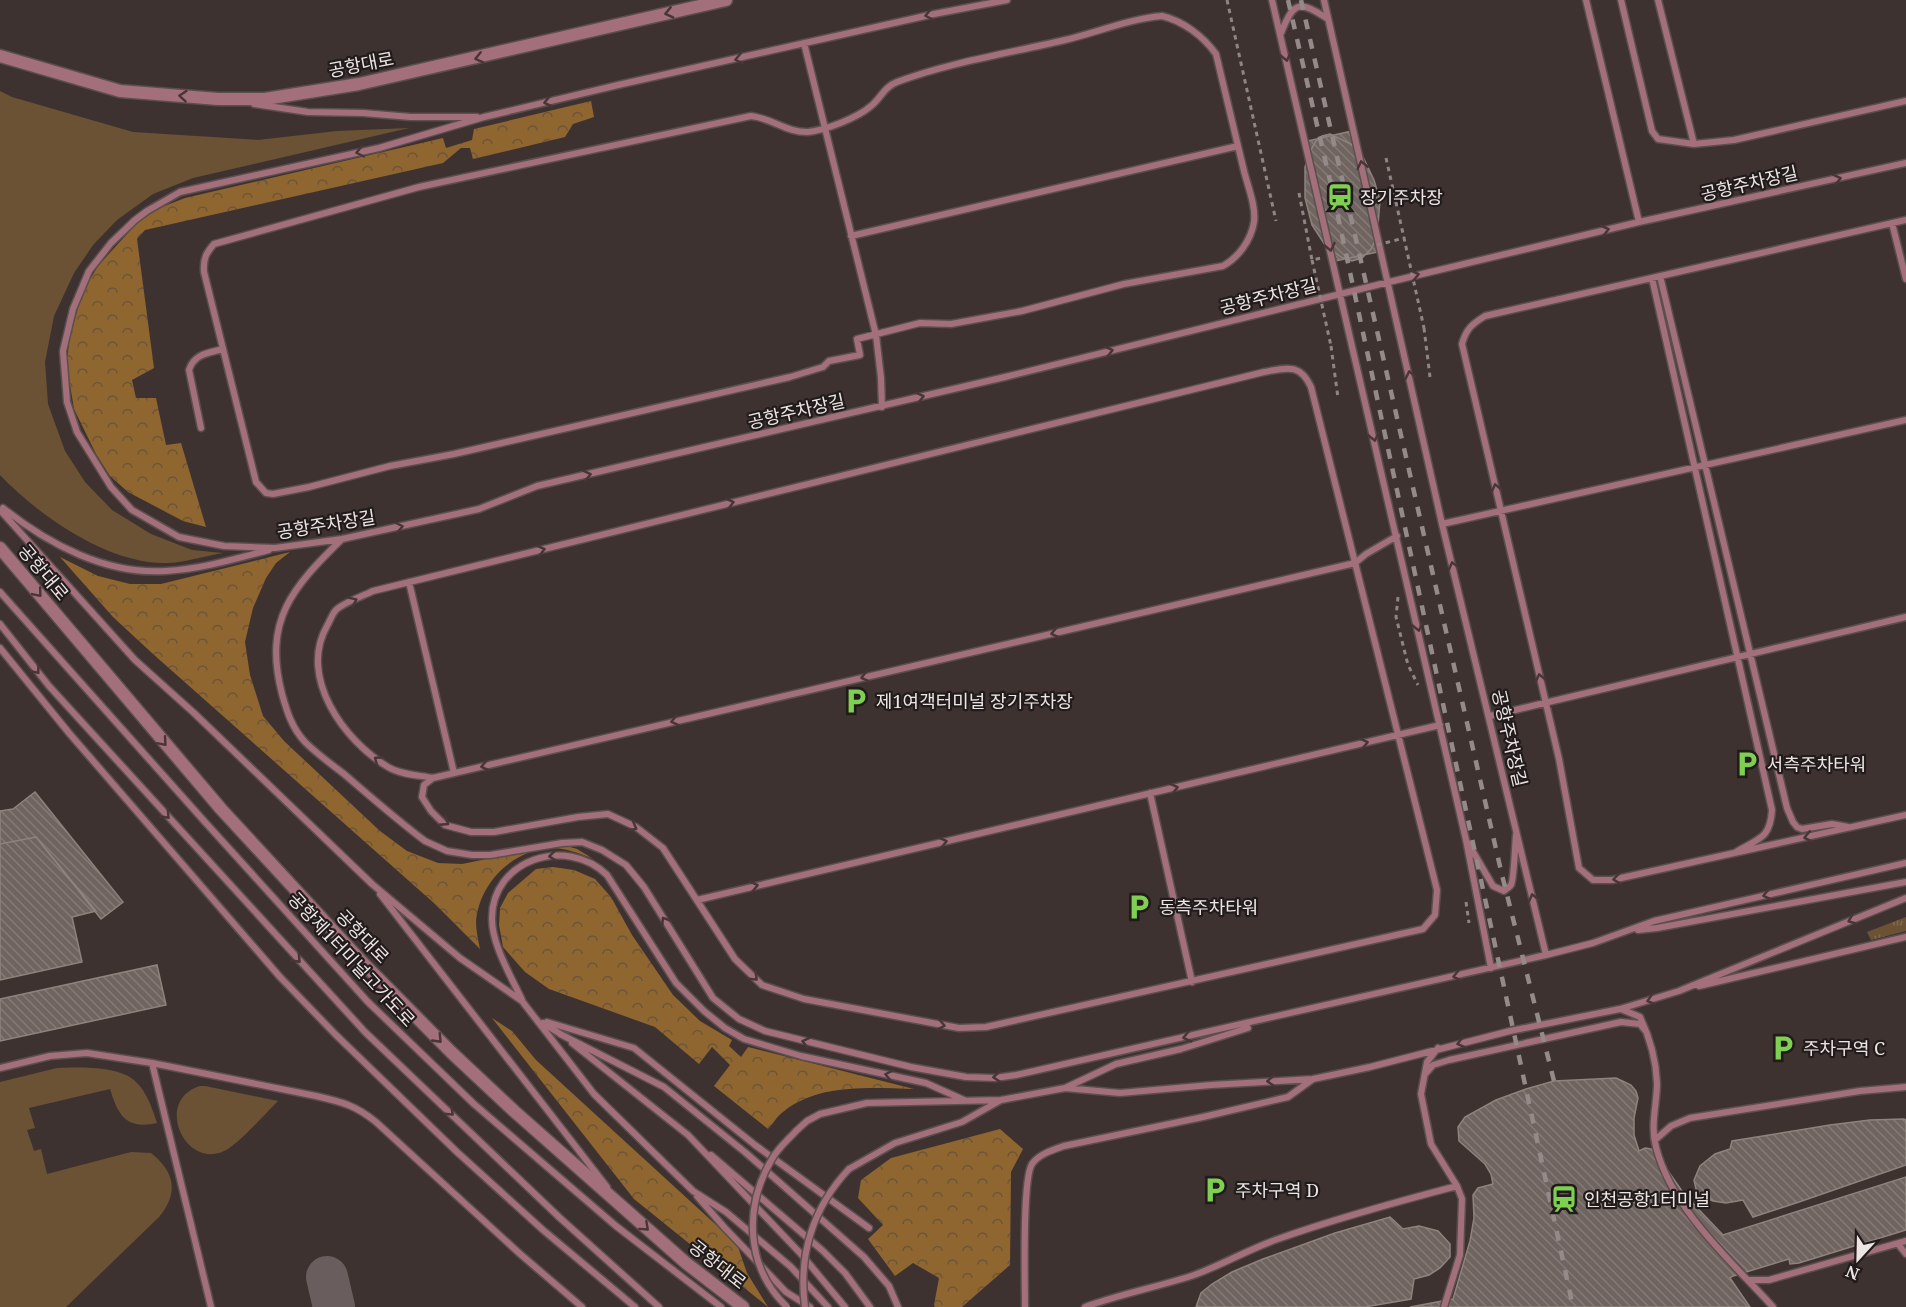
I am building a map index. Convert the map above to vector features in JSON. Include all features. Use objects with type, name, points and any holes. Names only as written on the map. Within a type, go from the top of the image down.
[{"type":"street","name":"공항대로","points":[[0,56],[120,91],[218,99],[265,99],[359,84],[726,0]]},
{"type":"street","name":"공항대로","points":[[0,548],[184,766],[294,890],[451,1052],[686,1263],[743,1307]]},
{"type":"lane","name":"공항주차장길","points":[[1007,0],[804,43],[484,117],[379,148],[180,192],[135,220],[111,243],[89,271],[73,309],[63,351],[67,402],[77,432],[111,487],[132,510],[179,537],[224,546],[275,548],[342,539],[479,509],[537,486],[882,406],[1639,222],[1906,163]]},
{"type":"lane","name":"공항주차장길","points":[[1272,0],[1467,840],[1491,968]]},
{"type":"lane","name":"공항주차장길","points":[[1324,0],[1442,524],[1546,955]]},
{"type":"lane","points":[[1586,0],[1639,222]]},
{"type":"lane","points":[[1622,0],[1652,131],[1658,139],[1694,144],[1734,140],[1906,101]]},
{"type":"lane","points":[[1658,0],[1694,144]]},
{"type":"lane","points":[[1281,33],[1291,9],[1302,3],[1312,5],[1328,20]]},
{"type":"lane","points":[[1162,16],[1176,19],[1207,42],[1215,54],[1254,209],[1254,222],[1241,251],[1233,261],[1223,266],[1124,284],[1022,311],[951,324],[920,323],[857,339],[860,356],[829,362],[823,367],[790,376],[273,494],[266,493],[256,482],[204,272],[203,261],[214,244],[419,187],[751,116],[761,117],[796,131],[808,132],[825,128],[872,106],[885,89],[896,82],[1144,18],[1162,16]]},
{"type":"lane","points":[[804,43],[876,335],[882,406]]},
{"type":"lane","points":[[218,99],[308,111],[363,112],[411,117],[484,117]]},
{"type":"lane","points":[[851,236],[1238,146]]},
{"type":"lane","points":[[1906,220],[1485,316],[1472,324],[1465,333],[1462,344],[1544,703],[1559,759],[1579,868],[1593,880],[1612,880],[1906,816]]},
{"type":"lane","points":[[1892,223],[1906,279]]},
{"type":"lane","points":[[1660,276],[1787,808],[1793,822],[1802,829],[1832,824],[1852,828]]},
{"type":"lane","points":[[1652,278],[1772,810],[1771,826],[1766,835],[1730,855]]},
{"type":"lane","points":[[201,428],[190,378],[191,362],[199,355],[223,349]]},
{"type":"lane","points":[[433,778],[390,768],[371,755],[338,721],[321,685],[316,663],[321,636],[337,609],[373,591],[1264,372],[1297,369],[1305,375],[1311,387],[1355,563],[1398,735],[1437,890],[1435,915],[1423,929],[986,1027],[959,1028],[804,999],[762,985],[735,958],[663,848],[636,827],[608,814],[494,832],[471,832],[445,825],[430,811],[422,797],[424,785],[433,778],[1355,563],[1397,536]]},
{"type":"lane","points":[[1442,524],[1906,420]]},
{"type":"lane","points":[[0,508],[28,528],[63,548],[90,559],[126,568],[164,571],[185,569],[275,548]]},
{"type":"lane","points":[[0,508],[135,660],[194,713],[372,884],[460,958],[522,1001]]},
{"type":"lane","points":[[342,539],[312,569],[290,599],[282,618],[275,646],[276,669],[289,719],[305,742],[425,841],[447,851],[490,855],[562,843],[582,842],[602,850],[626,865],[644,887],[713,998],[739,1019],[765,1031],[911,1067],[966,1077],[995,1078],[1027,1073],[1546,955],[1593,943],[1654,921],[1906,863]]},
{"type":"lane","points":[[409,582],[454,773]]},
{"type":"lane","name":"공항제1터미널고가도로","points":[[0,592],[220,840],[368,1002],[474,1104],[616,1226],[721,1307]]},
{"type":"lane","points":[[1490,716],[1906,617]]},
{"type":"lane","points":[[0,624],[57,695],[365,1032],[560,1218],[659,1307]]},
{"type":"lane","points":[[0,648],[69,733],[280,977],[336,1035],[465,1160],[543,1230],[635,1307]]},
{"type":"lane","points":[[697,900],[1440,725]]},
{"type":"lane","points":[[1150,793],[1192,982]]},
{"type":"lane","points":[[1467,840],[1493,886],[1504,891],[1511,885],[1514,874],[1516,830]]},
{"type":"lane","points":[[810,1307],[786,1292],[693,1191],[594,1094],[522,1001],[493,933],[492,916],[495,901],[507,878],[527,862],[555,855],[571,855],[592,863],[607,875],[676,983],[704,1011],[735,1034],[757,1044],[801,1056],[926,1083],[963,1100]]},
{"type":"lane","points":[[1628,931],[1657,928],[1906,882]]},
{"type":"lane","points":[[372,884],[622,1207]]},
{"type":"lane","points":[[1679,991],[1906,898]]},
{"type":"lane","points":[[1065,1088],[1120,1093],[1313,1079],[1370,1067],[1509,1031],[1620,1009],[1679,991],[1906,937]]},
{"type":"lane","points":[[1620,1009],[1640,1017],[1648,1033],[1654,1055],[1657,1084],[1654,1114],[1655,1140],[1665,1176],[1686,1211],[1773,1307]]},
{"type":"lane","points":[[787,1307],[765,1277],[755,1250],[751,1222],[757,1194],[772,1158],[807,1121],[820,1114],[867,1102],[1001,1100],[1065,1088],[1116,1064],[1181,1049],[1285,1016]]},
{"type":"lane","points":[[537,1020],[664,1087],[737,1146],[864,1257],[889,1286],[898,1307]]},
{"type":"lane","points":[[537,1020],[634,1048],[755,1145],[869,1228]]},
{"type":"lane","points":[[1426,1073],[1433,1065],[1449,1060],[1621,1022],[1640,1024],[1648,1033]]},
{"type":"lane","points":[[560,1034],[688,1135],[824,1251],[845,1273],[870,1307]]},
{"type":"lane","points":[[1439,1048],[1427,1062],[1421,1094],[1431,1143],[1457,1186],[1462,1199],[1460,1256],[1444,1307]]},
{"type":"lane","points":[[0,1068],[50,1056],[87,1053],[152,1063],[343,1102],[360,1109],[376,1122],[519,1253],[582,1307]]},
{"type":"lane","points":[[152,1063],[211,1307]]},
{"type":"lane","points":[[1025,1307],[1027,1186],[1032,1164],[1042,1155],[1064,1146],[1288,1097],[1313,1079]]},
{"type":"lane","points":[[1655,1140],[1671,1126],[1690,1118],[1860,1091],[1906,1087]]},
{"type":"lane","points":[[805,1307],[803,1278],[806,1249],[814,1221],[830,1192],[849,1169],[895,1143],[962,1122],[1001,1100]]},
{"type":"lane","points":[[688,1135],[801,1254],[845,1307]]},
{"type":"lane","points":[[1084,1307],[1196,1274],[1278,1239],[1358,1212],[1457,1186]]},
{"type":"lane","points":[[693,1191],[726,1212],[791,1267],[828,1307]]},
{"type":"lane","points":[[1748,1280],[1769,1280],[1906,1241]]},
{"type":"lane","points":[[1898,1244],[1906,1254]]},
{"type":"path","points":[[1227,0],[1276,221]]},
{"type":"path","points":[[1386,158],[1424,328],[1430,377]]},
{"type":"path","points":[[1299,193],[1331,346],[1338,398]]},
{"type":"path","points":[[1377,245],[1404,238]]},
{"type":"green space","points":[[0,91],[12,97],[133,132],[258,140],[337,131],[409,128],[193,178],[153,194],[117,220],[93,245],[74,273],[54,316],[45,362],[48,404],[65,451],[85,482],[112,510],[151,534],[192,550],[223,553],[168,563],[122,556],[76,535],[34,506],[0,475]]},
{"type":"green space","points":[[591,101],[594,117],[573,124],[565,137],[473,159],[470,148],[461,148],[443,163],[145,230],[137,239],[154,368],[132,380],[136,398],[156,398],[166,445],[181,443],[206,527],[183,521],[128,492],[110,476],[96,454],[74,409],[67,366],[69,341],[82,293],[98,266],[136,224],[157,209],[185,198],[443,138],[446,148],[472,140],[474,129]]},
{"type":"green space","points":[[290,552],[276,563],[266,578],[253,608],[245,642],[250,675],[263,716],[284,741],[380,831],[407,851],[438,863],[462,864],[560,844],[577,849],[592,858],[568,850],[552,848],[524,854],[500,871],[484,894],[479,908],[476,925],[480,949],[435,904],[113,617],[60,557],[98,576],[130,584],[161,584]]},
{"type":"green space","points":[[553,867],[574,870],[595,879],[611,897],[632,935],[673,995],[700,1021],[732,1040],[729,1046],[741,1057],[748,1047],[914,1089],[846,1089],[812,1096],[783,1112],[768,1129],[714,1086],[730,1065],[712,1047],[699,1064],[655,1027],[549,989],[525,972],[503,947],[499,925],[500,908],[508,893],[536,869]]},
{"type":"green space","points":[[1906,917],[1906,931],[1871,940],[1867,932]]},
{"type":"green space","points":[[492,1018],[512,1031],[536,1060],[737,1244],[747,1273],[768,1307],[634,1199]]},
{"type":"green space","points":[[57,1068],[98,1068],[128,1076],[146,1095],[157,1123],[138,1124],[125,1118],[116,1106],[110,1089],[29,1108],[35,1128],[27,1130],[34,1151],[41,1149],[47,1174],[131,1152],[151,1153],[169,1175],[172,1183],[170,1200],[159,1217],[66,1307],[0,1307],[0,1082]]},
{"type":"green space","points":[[200,1086],[278,1101],[228,1149],[213,1154],[200,1152],[188,1144],[177,1119],[178,1106],[186,1094]]},
{"type":"green space","points":[[1000,1129],[1023,1149],[1011,1172],[1010,1265],[962,1307],[935,1307],[939,1278],[913,1263],[895,1276],[868,1239],[883,1225],[858,1198],[861,1180],[891,1158]]},
{"type":"building","name":"장기주차장","points":[[1352,131],[1378,252],[1330,262],[1303,142]]},
{"type":"building","name":"장기주차장","points":[[1330,134],[1355,146],[1361,153],[1374,180],[1380,200],[1377,237],[1371,249],[1362,258],[1352,261],[1341,257],[1325,245],[1312,225],[1305,198],[1305,167],[1309,153],[1316,141]]},
{"type":"building","points":[[35,792],[123,902],[101,919],[36,837],[0,844],[0,811],[13,809]]},
{"type":"building","points":[[36,837],[96,911],[72,917],[82,962],[0,980],[0,844]]},
{"type":"building","points":[[157,965],[166,1005],[0,1041],[0,999]]},
{"type":"building","points":[[1616,1078],[1631,1085],[1636,1091],[1638,1098],[1634,1118],[1634,1135],[1639,1151],[1645,1148],[1651,1149],[1657,1155],[1684,1194],[1723,1235],[1906,1177],[1906,1230],[1799,1263],[1790,1264],[1789,1259],[1733,1276],[1730,1278],[1750,1307],[1410,1307],[1453,1299],[1470,1241],[1474,1218],[1473,1195],[1478,1188],[1493,1184],[1491,1174],[1485,1164],[1459,1141],[1458,1127],[1465,1117],[1496,1100],[1554,1081]]},
{"type":"building","points":[[1906,1120],[1906,1165],[1799,1202],[1753,1217],[1743,1200],[1726,1203],[1713,1201],[1700,1195],[1696,1189],[1694,1180],[1700,1166],[1715,1154],[1730,1149],[1732,1141],[1830,1125]]},
{"type":"building","points":[[1390,1217],[1403,1229],[1419,1226],[1438,1231],[1450,1244],[1450,1257],[1440,1268],[1429,1275],[1414,1279],[1411,1299],[1365,1307],[1196,1307],[1201,1293],[1232,1272],[1335,1233]]},
{"type":"taxiway","points":[[327,1277],[334,1307]]},
{"type":"railway","points":[[1288,0],[1334,198],[1573,1307]]},
{"type":"railway","points":[[1301,0],[1502,875],[1554,1081]]},
{"type":"place","name":"장기주차장","points":[[1340,197]]},
{"type":"place","name":"제1여객터미널 장기주차장","points":[[856,701]]},
{"type":"place","name":"서측주차타워","points":[[1747,764]]},
{"type":"place","name":"동측주차타워","points":[[1139,907]]},
{"type":"place","name":"주차구역 C","points":[[1783,1048]]},
{"type":"place","name":"주차구역 D","points":[[1215,1190]]},
{"type":"place","name":"인천공항1터미널","points":[[1564,1199]]}]
